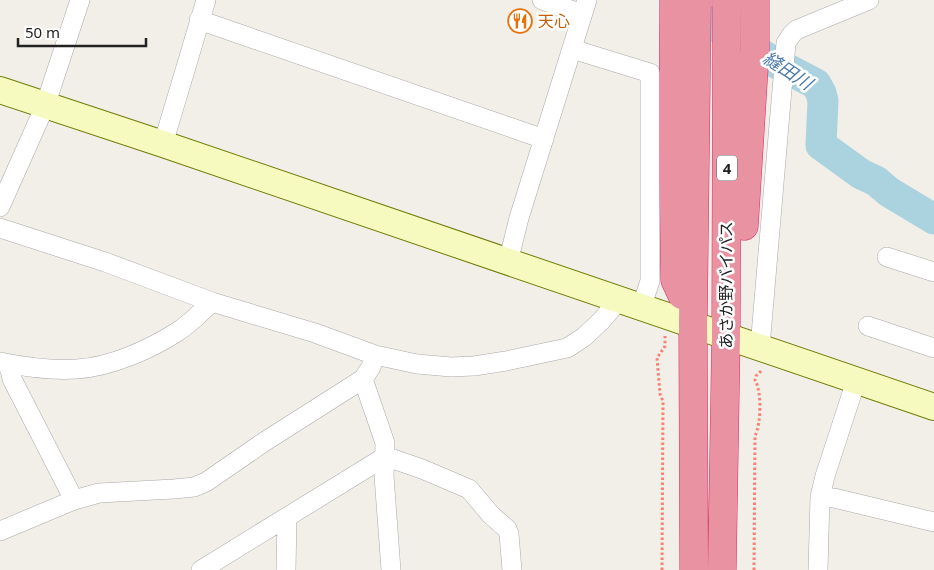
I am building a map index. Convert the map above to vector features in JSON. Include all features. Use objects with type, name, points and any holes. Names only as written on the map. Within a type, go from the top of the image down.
[{"type":"highway","points":[[674,0],[673,148],[675,280],[693,324]]},
{"type":"highway","name":"あさか野バイパス","points":[[694,570],[693,324],[697,0]]},
{"type":"highway","name":"あさか野バイパス","points":[[722,570],[726,335],[727,0]]},
{"type":"highway","points":[[726,335],[741,270],[755,51],[755,0]]},
{"type":"street","points":[[0,207],[46,106],[80,0]]},
{"type":"street","points":[[163,144],[206,0]]},
{"type":"street","points":[[508,262],[519,218],[585,7],[542,0]]},
{"type":"street","points":[[761,358],[786,44],[796,30],[870,0]]},
{"type":"street","points":[[199,20],[544,140]]},
{"type":"street","points":[[0,228],[105,262],[212,302],[315,333],[375,355],[417,364],[461,367],[506,362],[552,352],[575,343],[601,321],[630,304],[650,281],[650,73],[572,48]]},
{"type":"street","points":[[0,90],[726,335],[761,358],[856,381],[934,407]]},
{"type":"street","points":[[887,256],[934,272]]},
{"type":"street","points":[[5,363],[24,367],[77,369],[130,356],[179,331],[212,302]]},
{"type":"street","points":[[868,326],[934,348]]},
{"type":"street","points":[[0,531],[74,500],[99,493],[194,487],[206,482],[264,442],[363,380],[371,367],[375,355]]},
{"type":"street","points":[[5,363],[74,500]]},
{"type":"street","points":[[363,380],[385,443],[384,476],[391,570]]},
{"type":"street","points":[[818,570],[820,497],[856,381]]},
{"type":"street","points":[[201,570],[384,459],[422,469],[469,489],[491,515],[507,529],[512,570]]},
{"type":"street","points":[[820,497],[834,498],[934,522]]},
{"type":"street","points":[[286,570],[287,517]]},
{"type":"path","points":[[662,570],[663,401],[660,394],[657,358],[665,346],[663,330]]},
{"type":"path","points":[[754,570],[755,436],[759,427],[759,386],[755,380],[761,358]]},
{"type":"waterway","name":"縫田川","points":[[675,2],[774,62],[816,84],[823,101],[821,145],[861,174],[876,181],[889,192],[934,219]]},
{"type":"place","name":"天心","points":[[520,21]]}]
